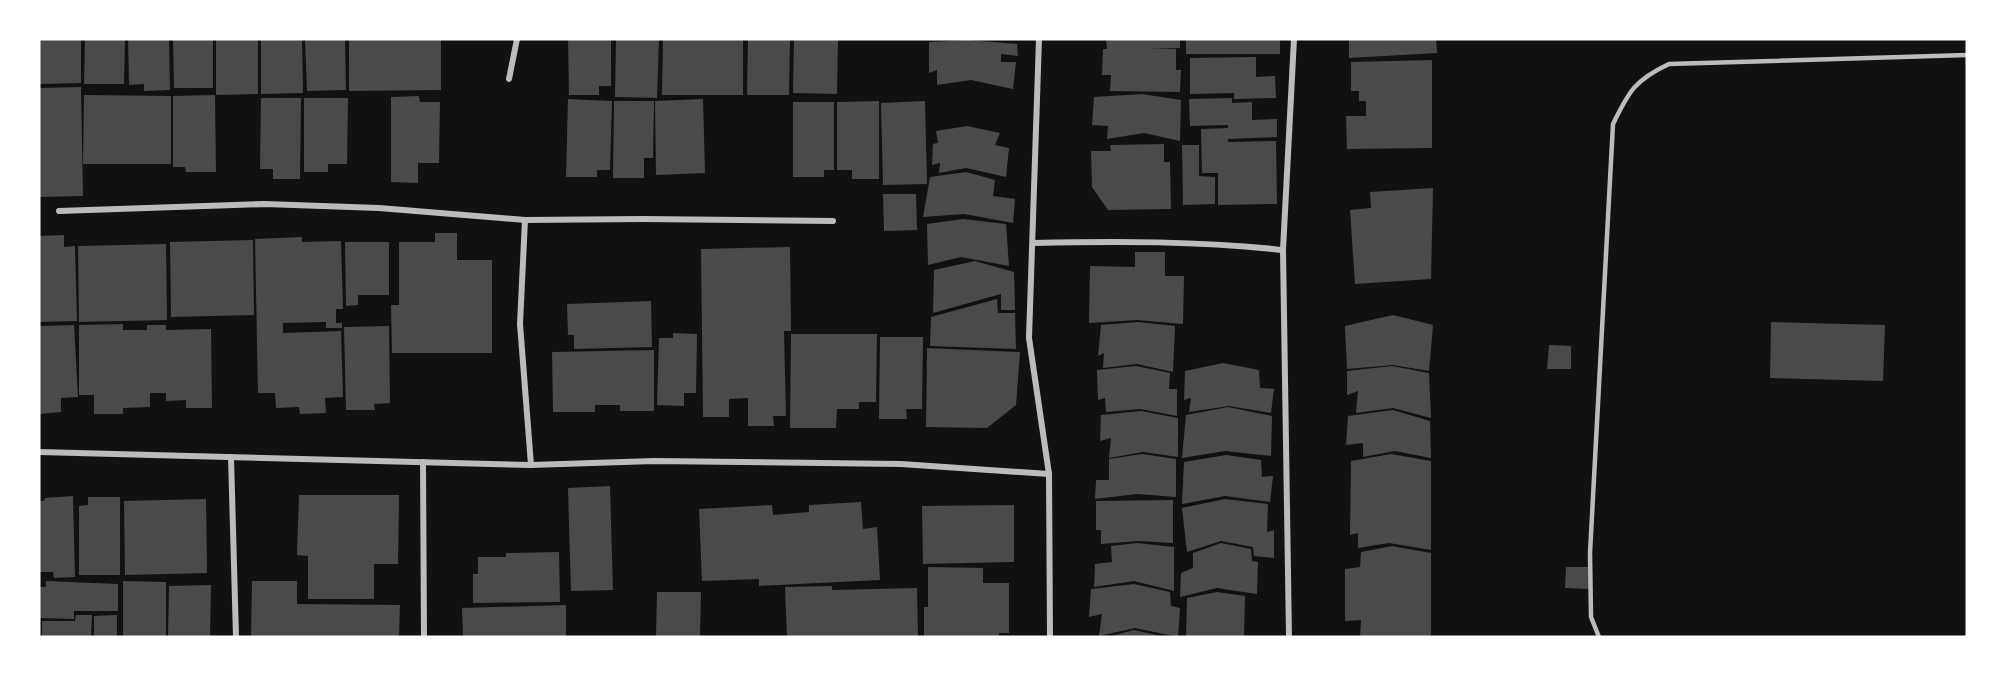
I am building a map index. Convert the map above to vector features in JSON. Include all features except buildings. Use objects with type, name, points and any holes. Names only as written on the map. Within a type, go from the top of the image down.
[{"type":"street","points":[[509,79],[517,39]]},
{"type":"street","points":[[1039,39],[1029,338],[1049,474],[1050,637]]},
{"type":"street","points":[[1289,637],[1283,250],[1294,39]]},
{"type":"street","points":[[59,211],[265,204],[379,208],[525,220],[833,221]]},
{"type":"street","points":[[525,220],[520,324],[531,465]]},
{"type":"street","points":[[1033,243],[1176,242],[1283,250]]},
{"type":"street","points":[[39,452],[531,465],[654,461],[901,464],[1049,474]]},
{"type":"street","points":[[231,456],[236,637]]},
{"type":"street","points":[[423,462],[424,637]]},
{"type":"lane","points":[[1599,637],[1591,617],[1591,541],[1613,124],[1628,92],[1650,73],[1669,64],[1967,55]]}]
